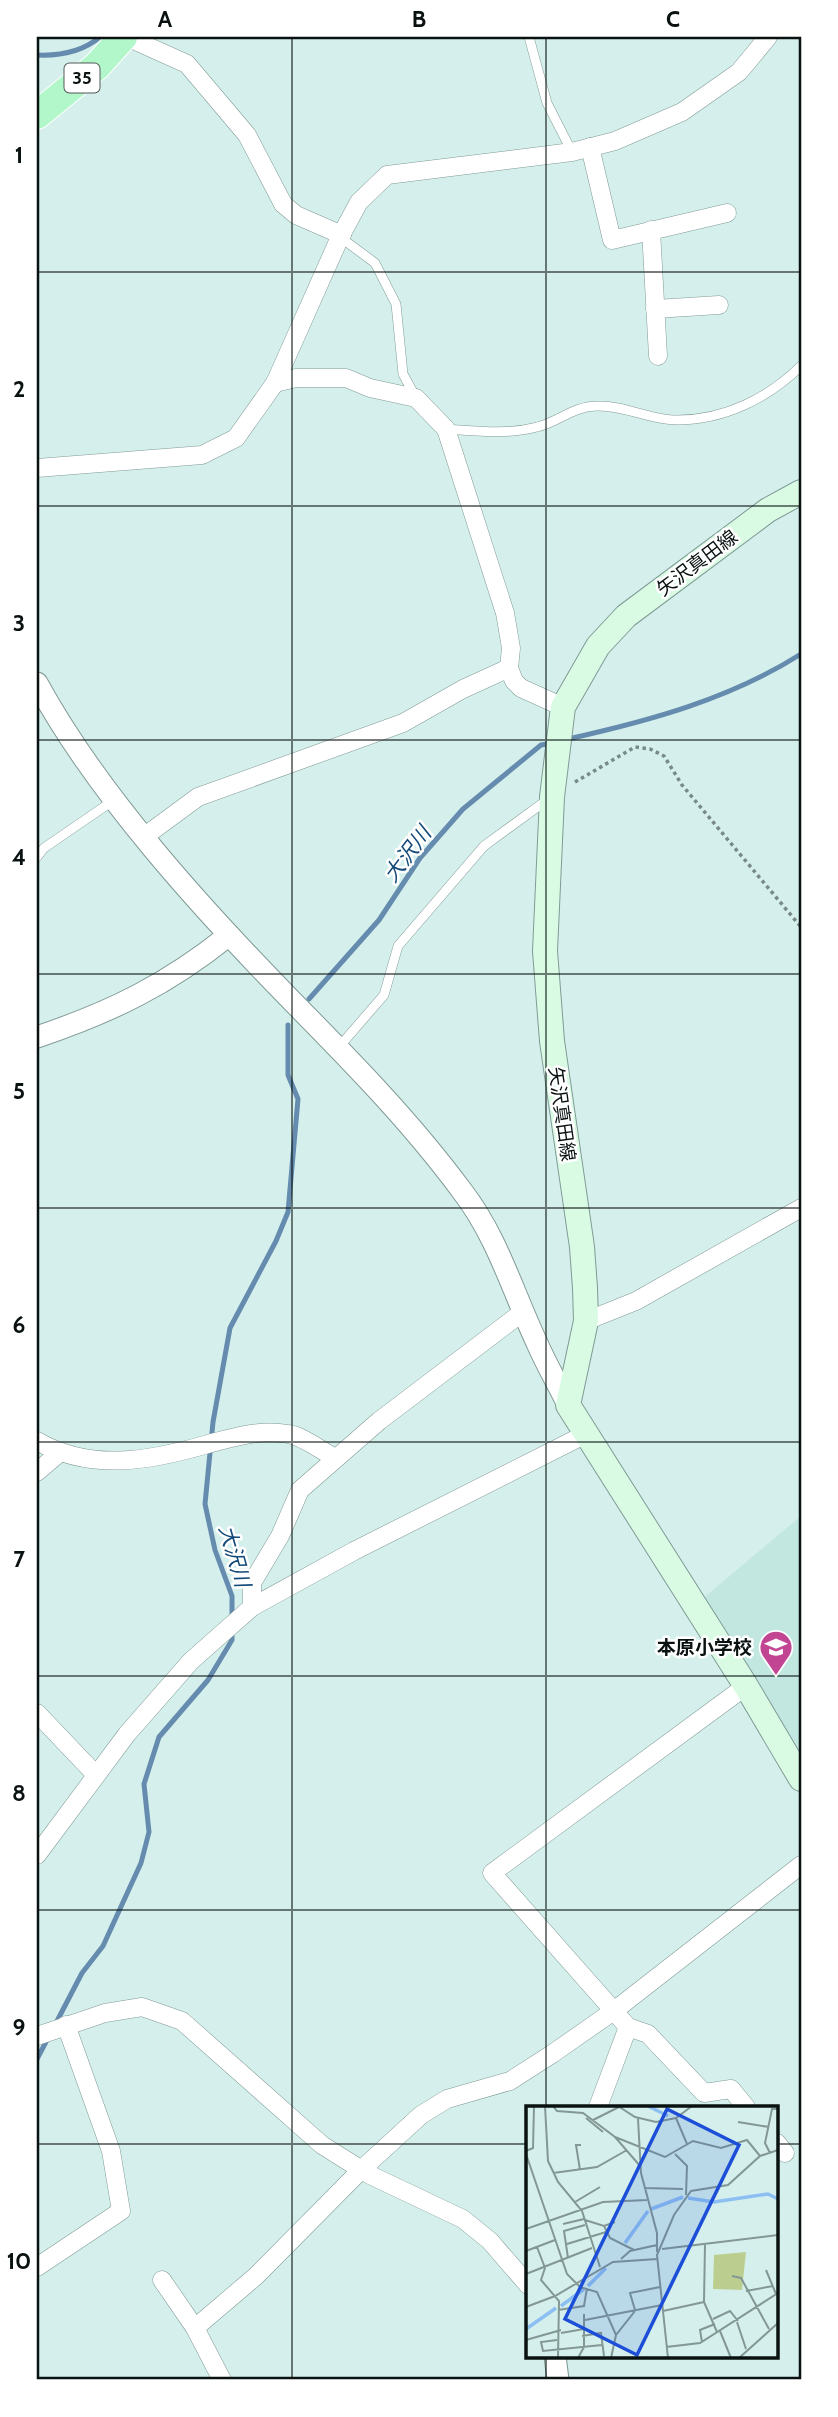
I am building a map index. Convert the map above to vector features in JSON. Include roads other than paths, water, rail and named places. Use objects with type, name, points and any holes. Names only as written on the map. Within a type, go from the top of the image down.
[{"type":"main road","name":"35","points":[[37,115],[97,66],[125,37]]},
{"type":"main road","name":"矢沢真田線","points":[[568,1405],[586,1321],[582,1247],[552,1041],[545,951],[552,797],[563,707],[598,646],[626,616],[768,510],[801,492]]},
{"type":"main road","points":[[568,1405],[746,1686],[801,1779]]},
{"type":"street","points":[[125,37],[187,64],[247,135],[283,204],[296,215],[341,236]]},
{"type":"street","points":[[37,468],[202,455],[236,438],[275,383],[359,202],[387,175],[572,152],[615,141],[682,112],[738,72],[768,37]]},
{"type":"street","points":[[590,147],[612,240],[727,213]]},
{"type":"street","points":[[651,230],[658,356]]},
{"type":"street","points":[[655,309],[719,305]]},
{"type":"street","points":[[275,383],[296,378],[346,378],[370,388],[416,398],[446,429],[505,613],[511,648],[509,668],[521,688],[563,707]]},
{"type":"street","points":[[145,836],[198,797],[403,723],[463,689],[509,668]]},
{"type":"street","points":[[37,683],[74,743],[145,836],[229,935],[339,1047],[410,1126],[464,1193],[499,1253],[568,1405]]},
{"type":"street","points":[[37,1037],[99,1016],[151,991],[191,966],[229,935]]},
{"type":"street","points":[[586,1321],[636,1301],[801,1208]]},
{"type":"street","points":[[252,1607],[252,1583],[280,1536],[300,1490],[335,1458],[524,1311]]},
{"type":"street","points":[[37,1441],[58,1454],[115,1463],[175,1454],[247,1434],[290,1434],[335,1458]]},
{"type":"street","points":[[37,1855],[96,1775],[191,1661],[252,1607],[342,1557],[584,1434]]},
{"type":"street","points":[[37,1472],[58,1454]]},
{"type":"street","points":[[745,2106],[731,2089],[704,2093],[648,2034],[628,2027],[492,1873],[746,1686]]},
{"type":"street","points":[[37,1713],[96,1775]]},
{"type":"street","points":[[195,2328],[256,2276],[360,2170],[421,2115],[447,2099],[510,2081],[615,2010],[801,1865]]},
{"type":"street","points":[[37,2036],[105,2013],[142,2007],[182,2021],[322,2145],[360,2170],[463,2219],[490,2241],[526,2283]]},
{"type":"street","points":[[37,2267],[121,2211],[111,2151],[66,2025]]},
{"type":"street","points":[[598,2106],[628,2027]]},
{"type":"street","points":[[162,2280],[195,2328],[222,2380]]},
{"type":"street","points":[[555,2358],[558,2380]]},
{"type":"lane","points":[[529,37],[547,103],[572,152]]},
{"type":"lane","points":[[341,236],[375,263],[396,304],[403,374],[416,398]]},
{"type":"lane","points":[[446,429],[499,433],[538,427],[574,410],[598,405],[676,420],[702,416],[748,406],[778,388],[801,366]]},
{"type":"lane","points":[[339,1047],[384,995],[398,946],[484,846],[552,797]]},
{"type":"lane","points":[[37,857],[44,848],[115,799]]},
{"type":"waterway","points":[[37,55],[70,52],[100,37]]},
{"type":"waterway","name":"大沢川","points":[[568,739],[688,707],[746,684],[801,654]]},
{"type":"waterway","name":"大沢川","points":[[309,999],[379,920],[420,858],[463,809],[541,745],[547,744]]},
{"type":"waterway","name":"大沢川","points":[[232,1619],[232,1596],[215,1550],[205,1504],[213,1422],[230,1328],[276,1241],[288,1212],[298,1099],[288,1075],[288,1025]]},
{"type":"waterway","name":"大沢川","points":[[56,2023],[82,1973],[103,1946],[141,1863],[149,1832],[144,1784],[159,1737],[208,1680],[232,1640],[232,1632]]},
{"type":"waterway","name":"大沢川","points":[[37,2059],[48,2038]]},
{"type":"place","name":"本原小学校","points":[[776,1677]]}]
